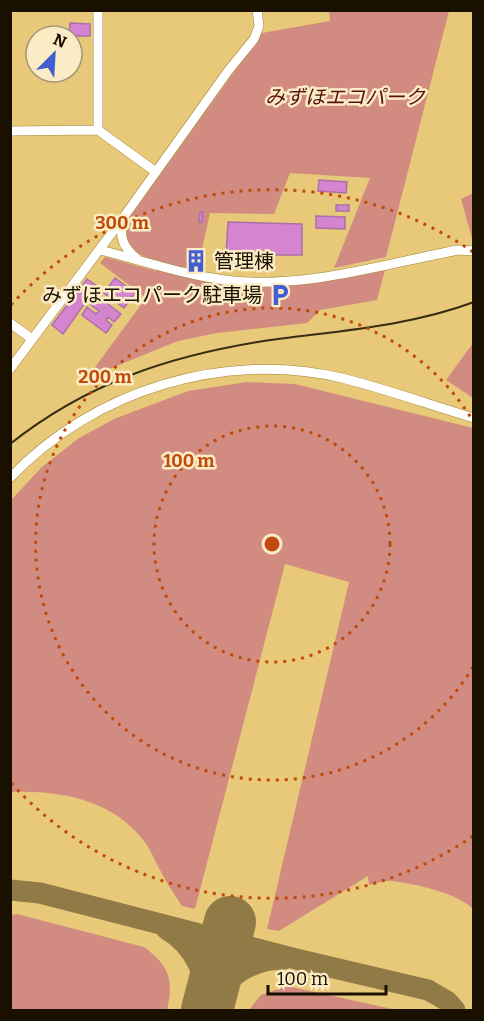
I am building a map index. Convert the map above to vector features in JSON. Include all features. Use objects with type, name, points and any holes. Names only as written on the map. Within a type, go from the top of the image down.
[{"type":"street","points":[[98,10],[98,130]]},
{"type":"street","points":[[10,369],[100,250],[258,32],[257,10]]},
{"type":"street","points":[[10,131],[98,130],[156,172]]},
{"type":"street","points":[[123,218],[121,228],[123,242],[137,260]]},
{"type":"street","points":[[100,250],[195,275],[232,281],[266,282],[322,277],[458,250],[474,251]]},
{"type":"street","points":[[10,323],[32,339]]},
{"type":"street","points":[[10,478],[51,442],[89,416],[120,401],[168,382],[237,370],[280,369],[341,378],[474,418]]},
{"type":"green space","name":"みずほエコパーク","points":[[329,11],[449,11],[386,257],[334,268],[370,178],[290,173],[274,214],[210,213],[197,272],[187,270],[186,277],[211,283],[261,287],[310,283],[385,270],[377,300],[320,310],[307,323],[217,333],[178,341],[87,378],[146,298],[100,263],[105,257],[156,271],[158,262],[143,256],[128,243],[125,230],[127,221],[262,33],[330,21]]},
{"type":"green space","points":[[473,193],[473,242],[461,199]]},
{"type":"green space","points":[[473,343],[473,398],[446,380]]},
{"type":"green space","points":[[247,382],[295,384],[473,428],[473,909],[457,898],[424,887],[390,881],[369,885],[368,876],[279,931],[267,929],[349,582],[285,564],[195,909],[182,906],[146,844],[131,827],[117,816],[84,800],[48,793],[11,792],[11,500],[42,467],[79,438],[114,419],[188,391]]},
{"type":"green space","points":[[17,914],[144,947],[159,960],[168,974],[170,990],[167,1010],[11,1010],[11,915]]},
{"type":"green space","points":[[287,986],[397,1010],[249,1010],[261,995]]},
{"type":"building","points":[[70,23],[90,24],[90,36],[84,36],[84,24]]},
{"type":"building","points":[[319,180],[347,182],[346,193],[318,191]]},
{"type":"building","points":[[336,205],[349,205],[349,211],[336,211]]},
{"type":"building","points":[[200,212],[203,212],[202,222],[199,222]]},
{"type":"building","points":[[316,216],[345,217],[345,229],[316,228]]},
{"type":"building","points":[[228,222],[302,224],[302,255],[270,255],[270,268],[261,268],[262,255],[226,254]]},
{"type":"building","points":[[115,278],[135,293],[124,308],[104,293]]},
{"type":"building","points":[[87,279],[97,286],[63,334],[52,325]]},
{"type":"building","points":[[96,295],[121,314],[114,322],[108,317],[106,320],[112,325],[106,333],[82,315],[87,307],[96,314],[99,311],[90,304]]},
{"type":"taxiway","points":[[10,890],[40,893],[300,960],[428,990],[447,1001],[455,1010]]},
{"type":"taxiway","points":[[166,929],[185,944],[198,964],[205,986],[206,1010]]},
{"type":"taxiway","points":[[208,1010],[221,989],[238,973],[260,963],[284,959]]},
{"type":"runway","points":[[207,1010],[230,922]]},
{"type":"railway","points":[[10,444],[69,404],[130,375],[162,364],[229,347],[397,323],[474,302]]},
{"type":"place","name":"管理棟","points":[[196,261]]},
{"type":"place","name":"みずほエコパーク駐車場","points":[[280,295]]}]
